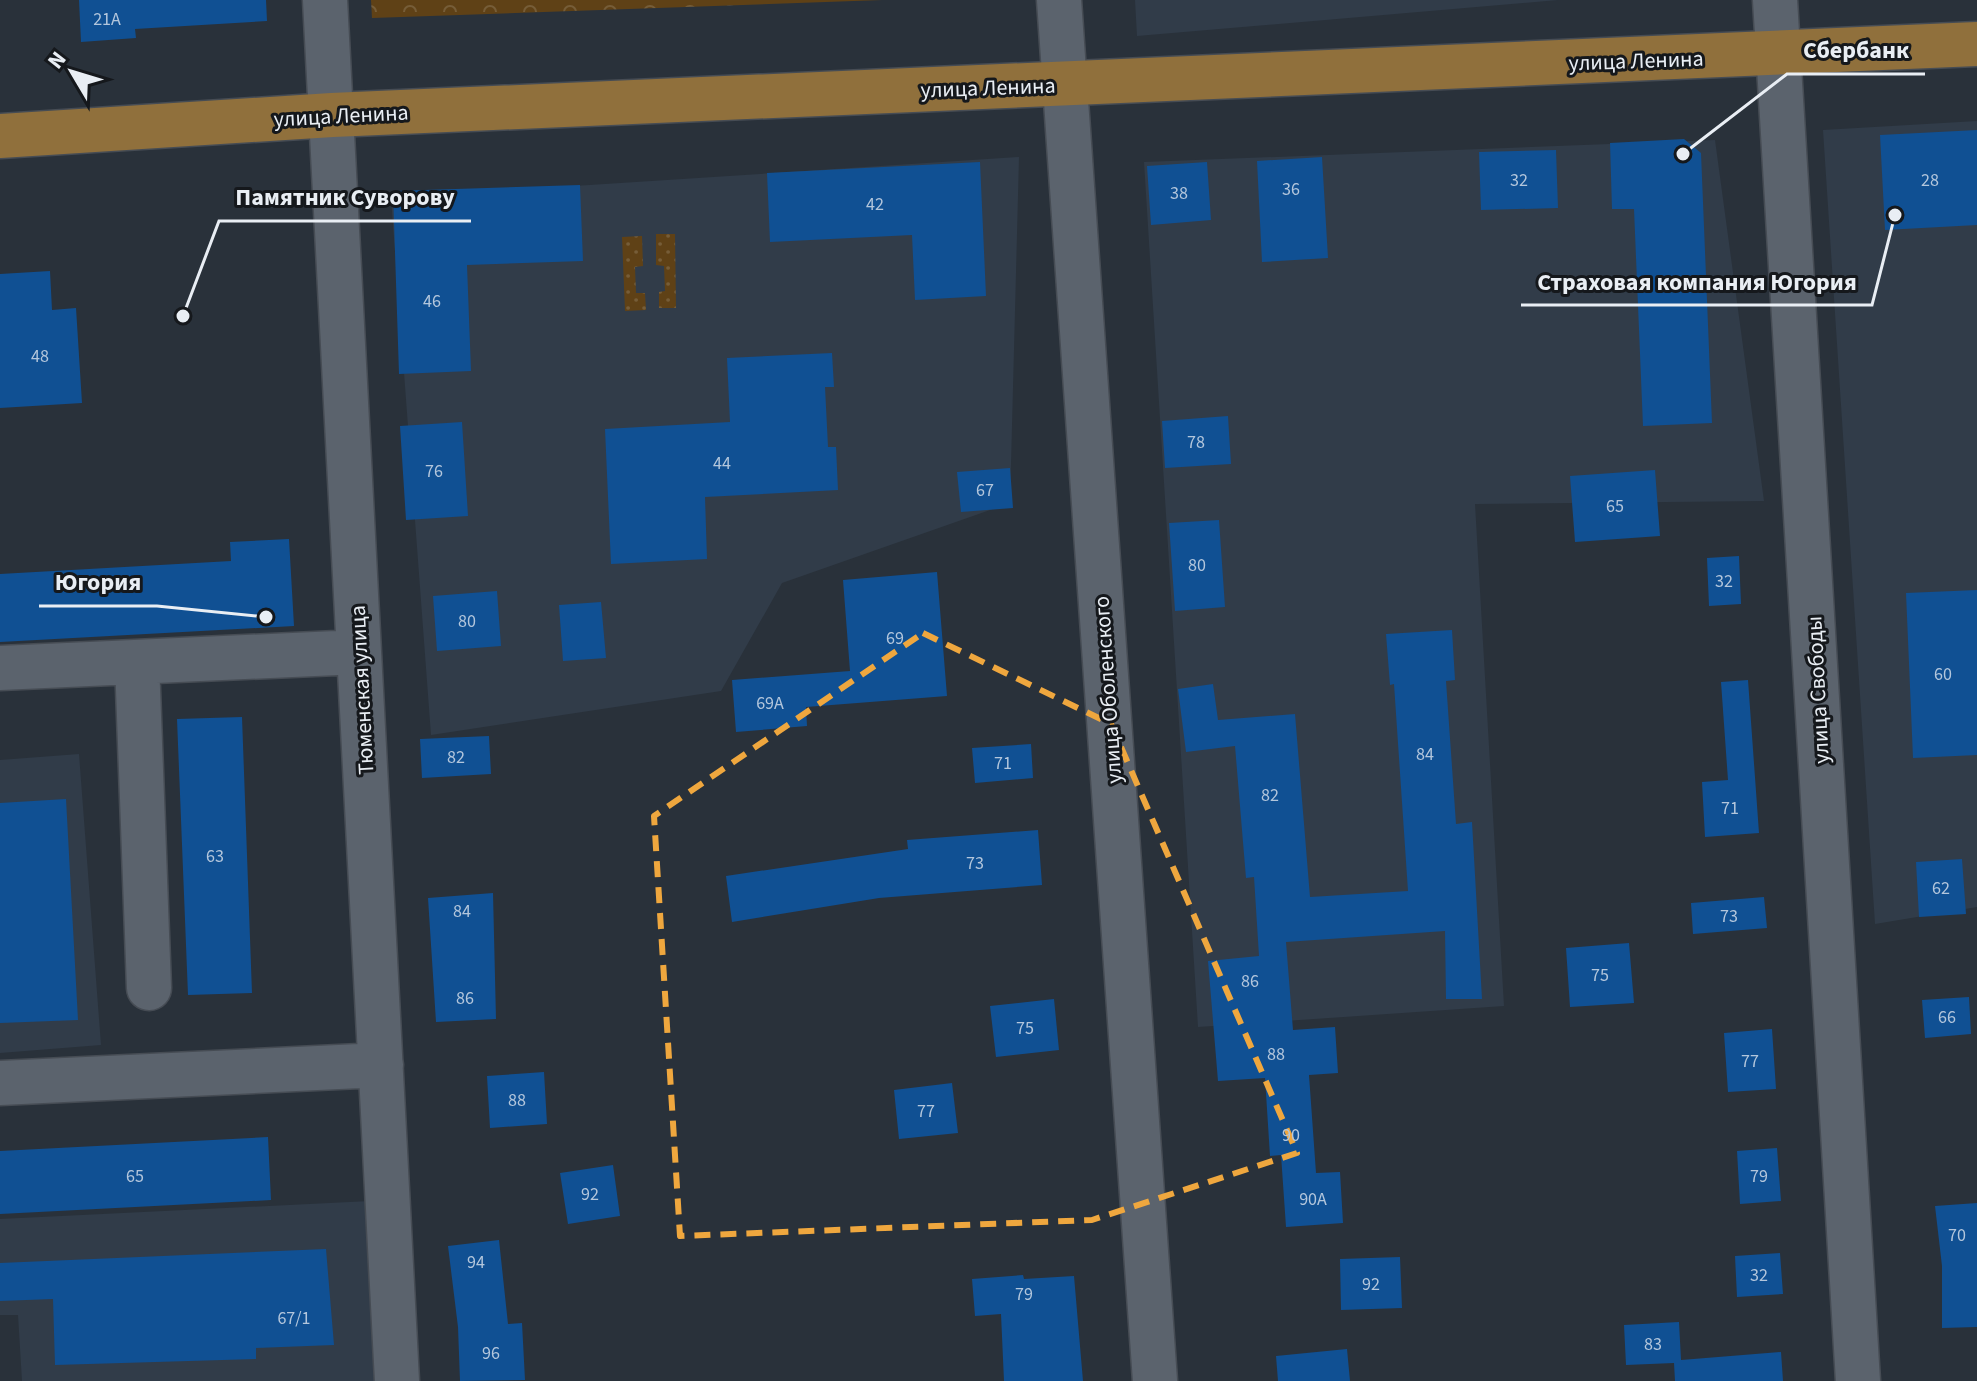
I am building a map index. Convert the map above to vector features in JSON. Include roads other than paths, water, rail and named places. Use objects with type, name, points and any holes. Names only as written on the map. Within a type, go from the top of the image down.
[{"type":"main road","name":"улица Ленина","points":[[0,136],[332,115],[1977,44]]},
{"type":"street","name":"Тюменская улица","points":[[325,0],[397,1381]]},
{"type":"street","name":"улица Оболенского","points":[[1059,0],[1155,1381]]},
{"type":"street","name":"улица Свободы","points":[[1775,0],[1858,1381]]},
{"type":"street","points":[[0,668],[359,652]]},
{"type":"street","points":[[137,662],[149,988]]},
{"type":"street","points":[[0,1083],[381,1065]]},
{"type":"place","name":"Сбербанк","points":[[1683,154]]},
{"type":"place","name":"Страховая компания Югория","points":[[1895,215]]},
{"type":"place","name":"Памятник Суворову","points":[[183,316]]},
{"type":"place","name":"Югория","points":[[266,617]]}]
